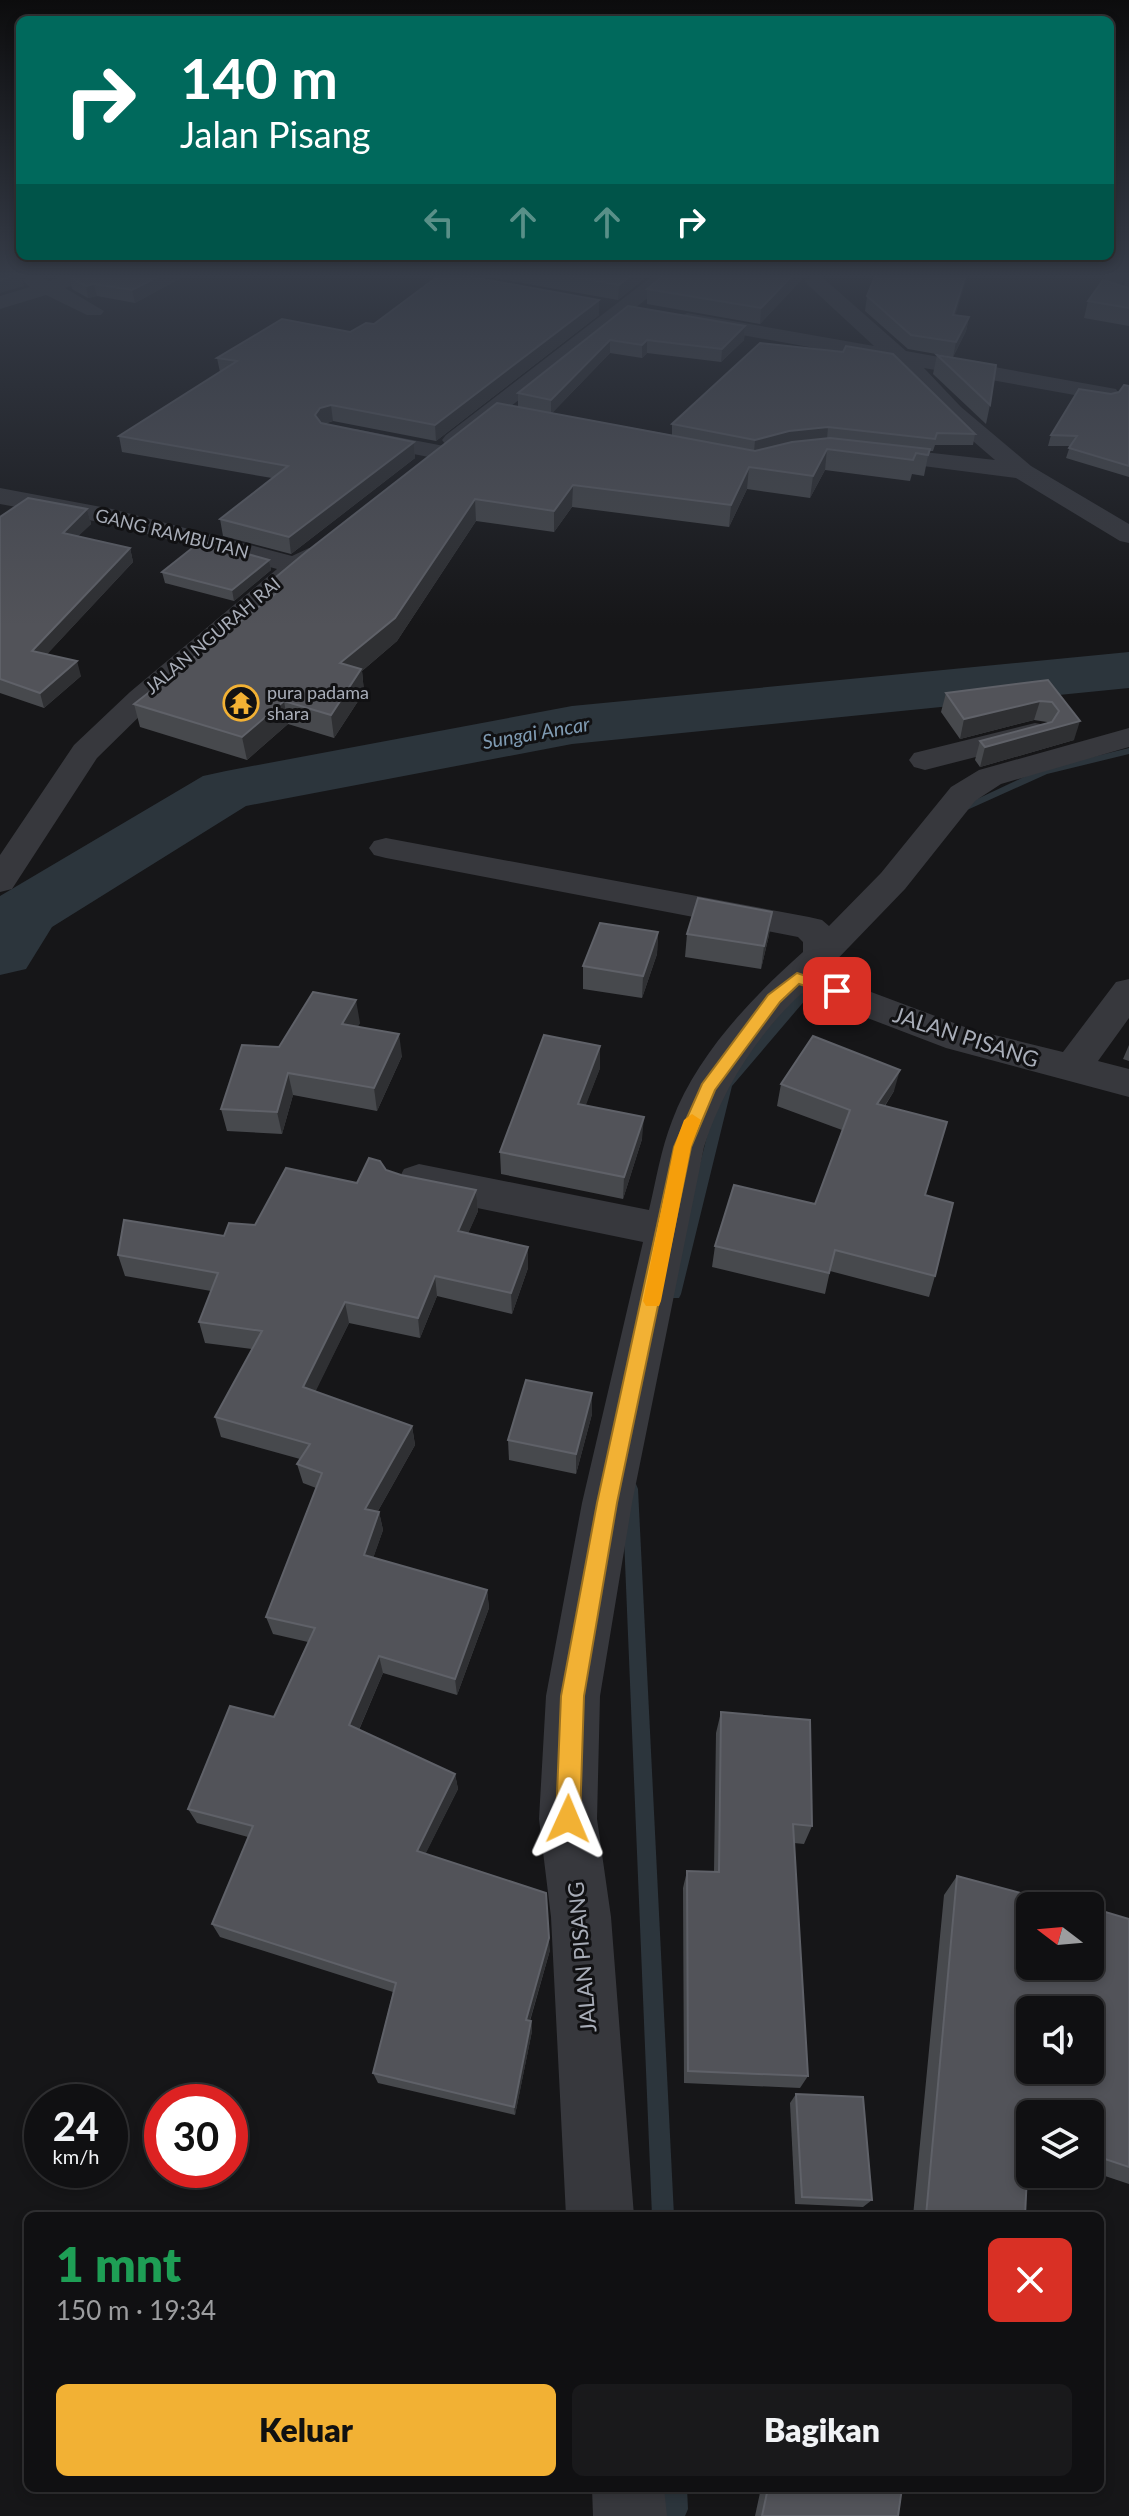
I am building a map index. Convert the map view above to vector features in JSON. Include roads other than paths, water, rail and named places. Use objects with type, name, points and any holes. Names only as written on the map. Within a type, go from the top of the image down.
[{"type":"street","points":[[416,471],[518,391]]},
{"type":"street","points":[[932,391],[1022,471],[1129,535]]},
{"type":"street","points":[[1094,391],[1108,394]]},
{"type":"street","points":[[490,412],[520,417]]},
{"type":"street","points":[[332,431],[439,452]]},
{"type":"street","points":[[841,449],[1022,471]]},
{"type":"street","name":"GANG RAMBUTAN","points":[[0,496],[112,517],[297,566]]},
{"type":"street","name":"JALAN NGURAH RAI","points":[[0,881],[85,752],[141,698],[332,537]]},
{"type":"street","points":[[963,794],[915,748],[1035,732]]},
{"type":"street","points":[[815,977],[963,794],[990,777],[1129,737]]},
{"type":"street","points":[[386,848],[809,928],[821,939],[815,977]]},
{"type":"street","name":"JALAN PISANG","points":[[600,2212],[581,1917],[568,1819],[573,1696],[607,1503],[683,1147],[700,1102],[741,1039],[774,998],[815,977],[960,1039],[1129,1083]]},
{"type":"street","points":[[1071,1069],[1129,991]]},
{"type":"street","points":[[405,1177],[667,1230]]},
{"type":"waterway","name":"Sungai Ancar","points":[[0,952],[25,912],[226,790],[572,725],[1129,670]]},
{"type":"waterway","points":[[963,808],[1043,772],[1129,751]]},
{"type":"waterway","points":[[674,1294],[726,1085],[814,982]]},
{"type":"waterway","points":[[630,1489],[663,2212]]},
{"type":"waterway","points":[[673,2516],[675,2492]]},
{"type":"place","name":"pura padama shara","points":[[241,703]]}]
